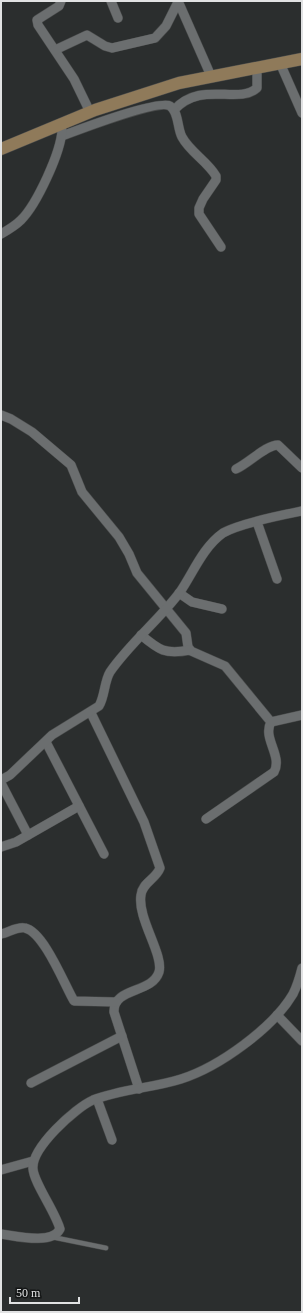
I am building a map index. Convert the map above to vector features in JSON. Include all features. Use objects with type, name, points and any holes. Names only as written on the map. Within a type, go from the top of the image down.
[{"type":"street","points":[[61,1],[59,6],[37,20],[38,25],[74,79],[90,112]]},
{"type":"street","points":[[111,1],[118,18]]},
{"type":"street","points":[[55,50],[87,35],[105,46],[112,48],[155,38],[161,34],[166,26],[178,1]]},
{"type":"street","points":[[178,1],[211,76]]},
{"type":"street","points":[[62,130],[90,112],[164,88],[211,76],[302,59]]},
{"type":"street","points":[[280,63],[302,113]]},
{"type":"street","points":[[174,110],[186,100],[206,94],[245,94],[252,92],[257,88],[257,68]]},
{"type":"street","points":[[1,149],[62,130],[143,108],[163,104],[170,106],[174,110],[182,137],[216,176],[216,180],[199,208],[199,214],[221,247]]},
{"type":"street","points":[[1,234],[12,228],[28,212],[60,148],[62,130]]},
{"type":"street","points":[[1,415],[12,419],[32,432],[71,466],[82,492],[119,538],[129,554],[137,574],[186,633],[190,650]]},
{"type":"street","points":[[236,469],[251,461],[268,448],[278,445],[302,468]]},
{"type":"street","points":[[28,835],[1,782],[52,735],[91,713],[99,706],[109,674],[141,635],[179,593],[214,541],[224,533],[257,522],[302,511]]},
{"type":"street","points":[[257,522],[277,579]]},
{"type":"street","points":[[179,593],[192,602],[222,609]]},
{"type":"street","points":[[141,635],[156,648],[166,652],[190,650],[225,666],[271,722]]},
{"type":"street","points":[[91,713],[144,822],[160,868],[144,887],[141,894],[144,919],[160,967],[159,973],[148,984],[120,998],[116,1002],[114,1012],[139,1089]]},
{"type":"street","points":[[271,722],[302,714]]},
{"type":"street","points":[[206,819],[274,772],[276,762],[269,732],[271,722]]},
{"type":"street","points":[[46,742],[104,854]]},
{"type":"street","points":[[1,847],[28,835],[79,806]]},
{"type":"street","points":[[1,934],[20,928],[29,930],[54,960],[74,1002],[116,1002]]},
{"type":"street","points":[[1,1234],[32,1238],[52,1237],[58,1234],[60,1229],[55,1214],[35,1177],[32,1169],[33,1161],[39,1149],[85,1104],[96,1099],[182,1079],[221,1061],[238,1049],[277,1015],[294,992],[302,968]]},
{"type":"street","points":[[277,1015],[302,1041]]},
{"type":"street","points":[[31,1083],[122,1036]]},
{"type":"street","points":[[96,1099],[112,1140]]},
{"type":"street","points":[[1,1170],[33,1161]]},
{"type":"lane","points":[[52,1237],[106,1248]]}]
